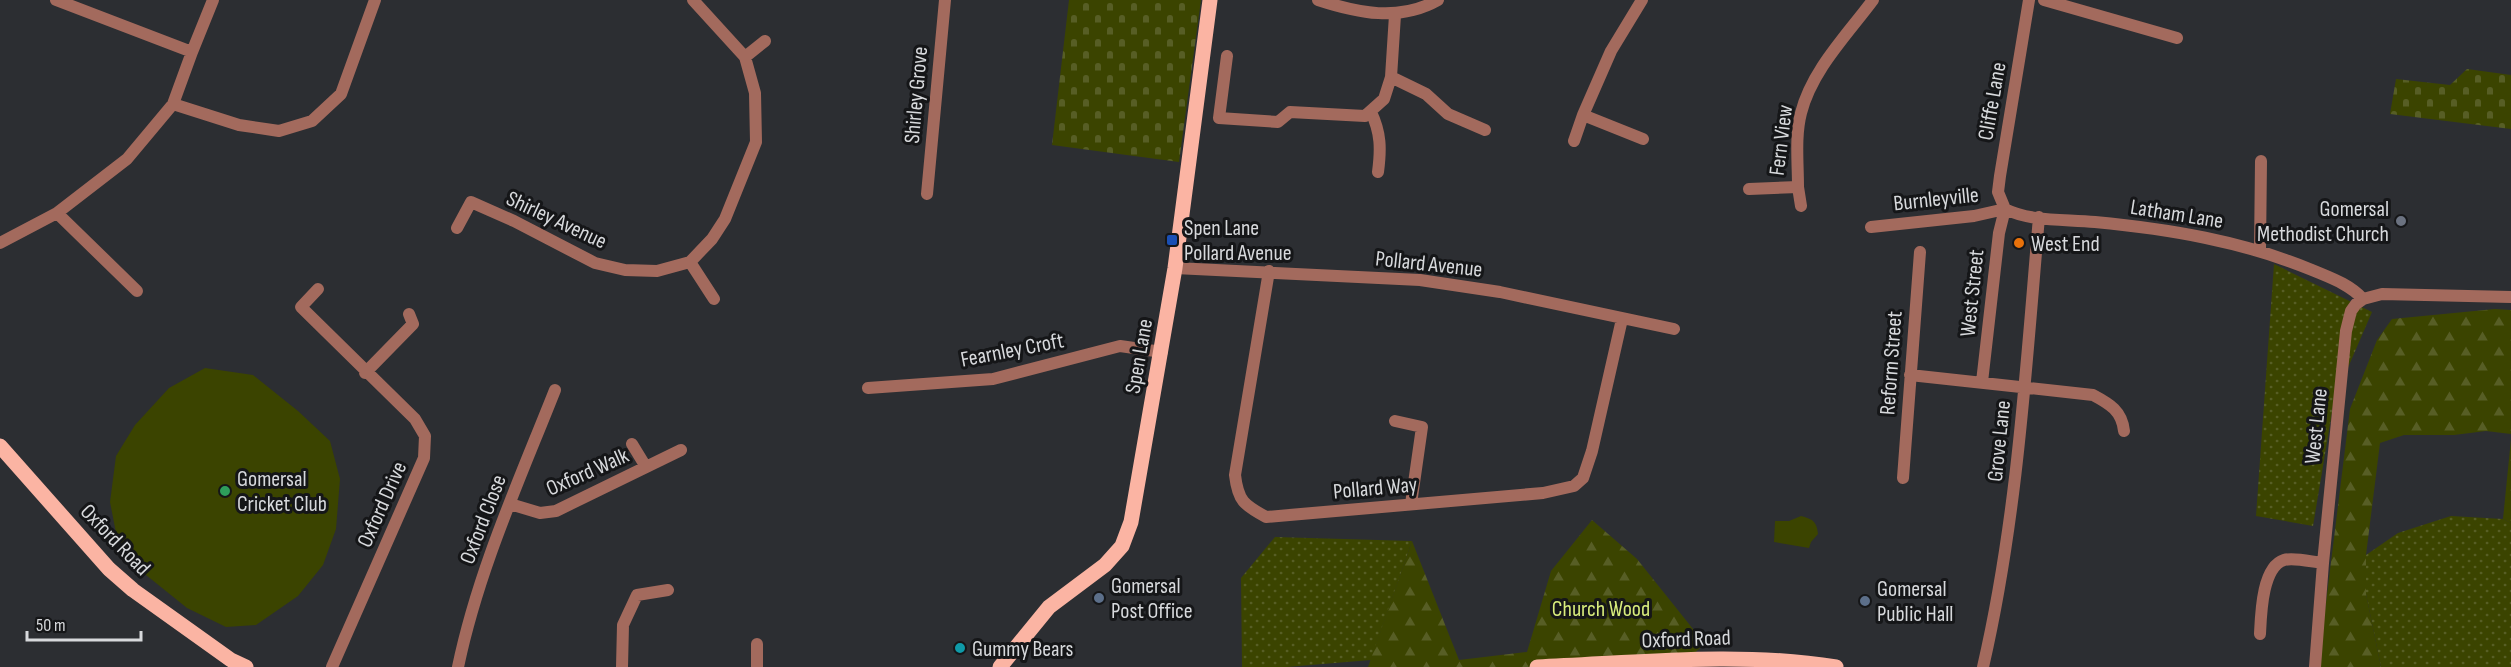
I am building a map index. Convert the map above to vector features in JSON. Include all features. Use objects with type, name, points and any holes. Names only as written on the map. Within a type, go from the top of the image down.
[{"type":"main road","name":"Spen Lane","points":[[1000,667],[1049,607],[1105,565],[1122,546],[1131,522],[1175,268],[1210,0]]},
{"type":"main road","name":"Oxford Road","points":[[0,446],[109,569],[229,663],[246,667]]},
{"type":"main road","name":"Oxford Road","points":[[1537,667],[1735,658],[1785,660],[1836,667]]},
{"type":"street","points":[[56,0],[192,52]]},
{"type":"street","points":[[0,243],[57,213],[127,159],[174,104],[213,0]]},
{"type":"street","points":[[174,104],[239,125],[279,131],[312,121],[341,94],[375,0]]},
{"type":"street","points":[[693,0],[745,57],[755,93],[756,142],[725,219],[712,239],[690,262],[714,299]]},
{"type":"street","name":"Shirley Grove","points":[[927,194],[945,0]]},
{"type":"street","points":[[1318,0],[1345,9],[1395,15],[1438,0]]},
{"type":"street","points":[[1574,141],[1611,51],[1642,0]]},
{"type":"street","name":"Fern View","points":[[1749,189],[1798,187],[1798,132],[1800,115],[1809,89],[1873,0]]},
{"type":"street","name":"Cliffe Lane","points":[[2005,209],[1998,192],[2029,0]]},
{"type":"street","points":[[2044,0],[2177,38]]},
{"type":"street","points":[[1227,56],[1219,118],[1278,122],[1290,112],[1365,116],[1384,99],[1391,77],[1395,15]]},
{"type":"street","points":[[745,57],[765,41]]},
{"type":"street","points":[[1391,77],[1426,94],[1448,114],[1485,130]]},
{"type":"street","points":[[1371,112],[1380,136],[1378,172]]},
{"type":"street","points":[[1583,115],[1643,139]]},
{"type":"street","points":[[2260,250],[2261,161]]},
{"type":"street","points":[[1798,187],[1801,206]]},
{"type":"street","name":"Shirley Avenue","points":[[457,228],[471,202],[595,263],[625,270],[657,271],[690,262]]},
{"type":"street","name":"Latham Lane","points":[[2005,209],[2014,213],[2039,217],[2203,236],[2260,250],[2352,287],[2363,299]]},
{"type":"street","name":"Burnleyville","points":[[1871,227],[1981,216],[2005,209]]},
{"type":"street","name":"West Street","points":[[1982,382],[1999,233],[2005,209]]},
{"type":"street","points":[[57,213],[137,291]]},
{"type":"street","name":"Grove Lane","points":[[1983,667],[1999,589],[2008,529],[2025,388],[2039,217]]},
{"type":"street","name":"Reform Street","points":[[1903,478],[1920,252]]},
{"type":"street","name":"Pollard Avenue","points":[[1175,268],[1420,280],[1500,292],[1674,329]]},
{"type":"street","name":"Pollard Way","points":[[1269,271],[1235,475],[1237,492],[1246,506],[1266,517],[1543,493],[1574,486],[1583,478],[1592,451],[1622,319]]},
{"type":"street","name":"Oxford Drive","points":[[318,289],[301,308],[365,373],[415,419],[425,436],[424,458],[332,667]]},
{"type":"street","points":[[2363,299],[2382,294],[2511,297]]},
{"type":"street","name":"West Lane","points":[[2315,667],[2346,331],[2351,312],[2363,299]]},
{"type":"street","points":[[365,373],[415,322]]},
{"type":"street","name":"Fearnley Croft","points":[[868,388],[993,379],[1120,346],[1162,352]]},
{"type":"street","points":[[1910,375],[2093,395],[2110,404],[2123,418],[2124,431]]},
{"type":"street","name":"Oxford Close","points":[[458,667],[469,617],[555,390]]},
{"type":"street","points":[[1395,421],[1422,427],[1411,504]]},
{"type":"street","name":"Oxford Walk","points":[[632,444],[646,467]]},
{"type":"street","name":"Oxford Walk","points":[[510,504],[540,513],[556,512],[681,450]]},
{"type":"street","points":[[2260,634],[2262,605],[2274,567],[2285,559],[2323,563]]},
{"type":"street","points":[[622,667],[623,625],[638,595],[668,590]]},
{"type":"street","points":[[757,644],[757,667]]},
{"type":"green space","points":[[1069,0],[1201,0],[1179,162],[1052,145]]},
{"type":"green space","points":[[2467,69],[2511,75],[2511,129],[2390,114],[2396,79],[2450,85]]},
{"type":"green space","points":[[2274,264],[2372,312],[2334,400],[2313,526],[2256,516]]},
{"type":"green space","points":[[2495,309],[2511,310],[2511,434],[2486,431],[2454,435],[2404,435],[2380,443],[2366,555],[2366,594],[2381,667],[2318,667],[2350,409],[2377,340],[2392,319]]},
{"type":"green space","name":"Gomersal Cricket Club","points":[[205,368],[253,375],[298,411],[330,441],[340,479],[336,529],[323,565],[298,596],[256,625],[226,627],[187,608],[146,575],[117,538],[110,502],[116,456],[135,425],[169,388]]},
{"type":"green space","points":[[2511,439],[2511,523],[2503,519]]},
{"type":"green space","points":[[1801,516],[1813,521],[1818,534],[1809,548],[1774,542],[1775,521],[1789,521]]},
{"type":"green space","points":[[2451,516],[2503,519],[2511,523],[2511,667],[2381,667],[2366,594],[2366,555],[2398,533]]},
{"type":"green space","name":"Church Wood","points":[[1592,520],[1637,559],[1705,644],[1678,667],[1368,667],[1412,541],[1459,660],[1527,652],[1551,571]]},
{"type":"green space","points":[[1275,537],[1412,541],[1371,660],[1287,667],[1242,667],[1241,578]]},
{"type":"place","name":"Gomersal Methodist Church","points":[[2401,221]]},
{"type":"place","name":"Spen Lane Pollard Avenue","points":[[1172,240]]},
{"type":"place","name":"West End","points":[[2019,243]]},
{"type":"place","name":"Gomersal Cricket Club","points":[[225,491]]},
{"type":"place","name":"Gomersal Post Office","points":[[1099,598]]},
{"type":"place","name":"Gomersal Public Hall","points":[[1865,601]]},
{"type":"place","name":"Gummy Bears","points":[[960,648]]}]
